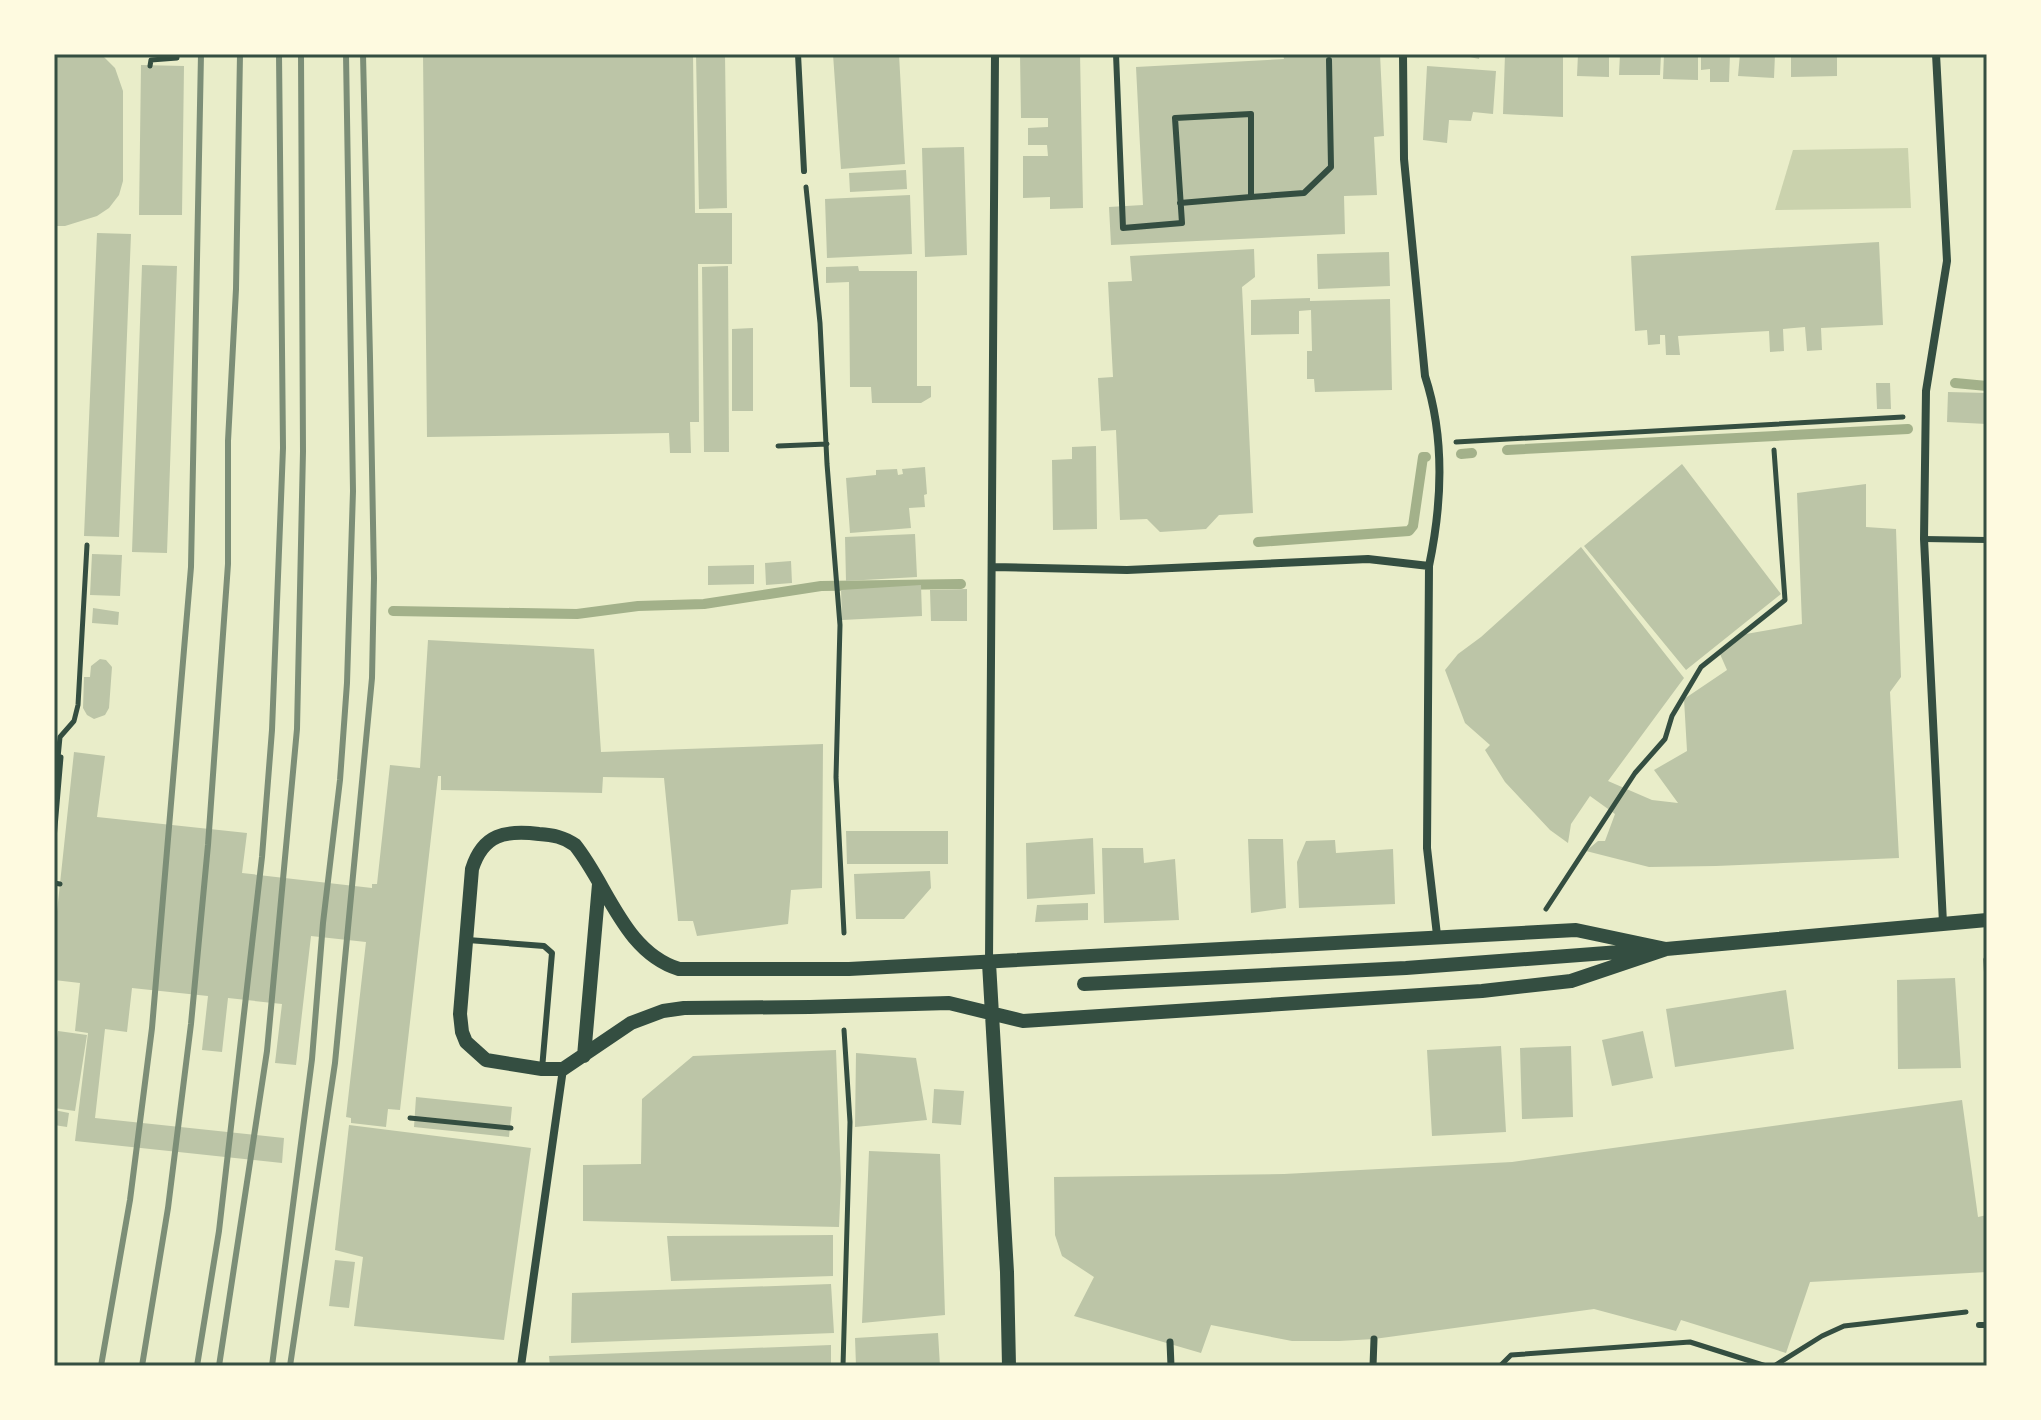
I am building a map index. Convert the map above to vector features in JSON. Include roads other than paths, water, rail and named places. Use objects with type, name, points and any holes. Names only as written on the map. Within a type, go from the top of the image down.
[{"type":"street","points":[[995,54],[989,963],[1009,1366]]},
{"type":"street","points":[[1403,54],[1406,175],[1425,376],[1434,404],[1438,443],[1438,521],[1429,566],[1427,848],[1437,935]]},
{"type":"street","points":[[1936,54],[1947,261],[1926,391],[1924,539],[1943,923]]},
{"type":"street","points":[[992,567],[1127,570],[1368,559],[1429,566]]},
{"type":"street","points":[[524,832],[565,838],[581,852],[637,940],[654,957],[679,969],[849,969],[989,963],[1437,935],[1576,930],[1666,949],[1571,981],[1482,991],[1023,1021],[949,1003],[684,1008],[663,1011],[631,1023],[563,1069],[542,1069],[486,1060],[466,1042],[460,1014],[472,876],[477,854],[495,837],[524,832]]},
{"type":"street","points":[[584,1056],[599,884]]},
{"type":"street","points":[[1084,984],[1406,968],[1666,949],[1987,920]]},
{"type":"street","points":[[521,1366],[563,1069]]},
{"type":"street","points":[[1373,1366],[1374,1339]]},
{"type":"street","points":[[1170,1342],[1171,1366]]},
{"type":"lane","points":[[798,54],[804,171]]},
{"type":"lane","points":[[1116,54],[1123,228],[1182,223],[1175,118],[1251,114],[1251,197]]},
{"type":"lane","points":[[1180,203],[1304,193],[1331,167],[1329,60]]},
{"type":"lane","points":[[1924,539],[1987,540]]},
{"type":"lane","points":[[468,940],[544,946],[552,953],[542,1069]]},
{"type":"waterway","points":[[1955,383],[1987,386]]},
{"type":"waterway","points":[[1507,450],[1908,429]]},
{"type":"waterway","points":[[1461,454],[1472,453]]},
{"type":"waterway","points":[[1258,542],[1409,531],[1413,526],[1423,457],[1426,457]]},
{"type":"waterway","points":[[393,611],[577,614],[638,606],[704,604],[821,586],[961,584]]},
{"type":"railway","points":[[101,1366],[130,1200],[152,1028],[191,567],[201,54]]},
{"type":"railway","points":[[142,1366],[168,1208],[191,1024],[208,845],[228,564],[228,441],[236,289],[240,54]]},
{"type":"railway","points":[[197,1366],[219,1231],[262,857],[272,730],[283,448],[279,54]]},
{"type":"railway","points":[[219,1366],[267,1051],[297,729],[303,451],[301,54]]},
{"type":"railway","points":[[272,1366],[312,1059],[347,683],[353,491],[346,54]]},
{"type":"railway","points":[[290,1366],[335,1063],[372,678],[374,578],[363,54]]}]
